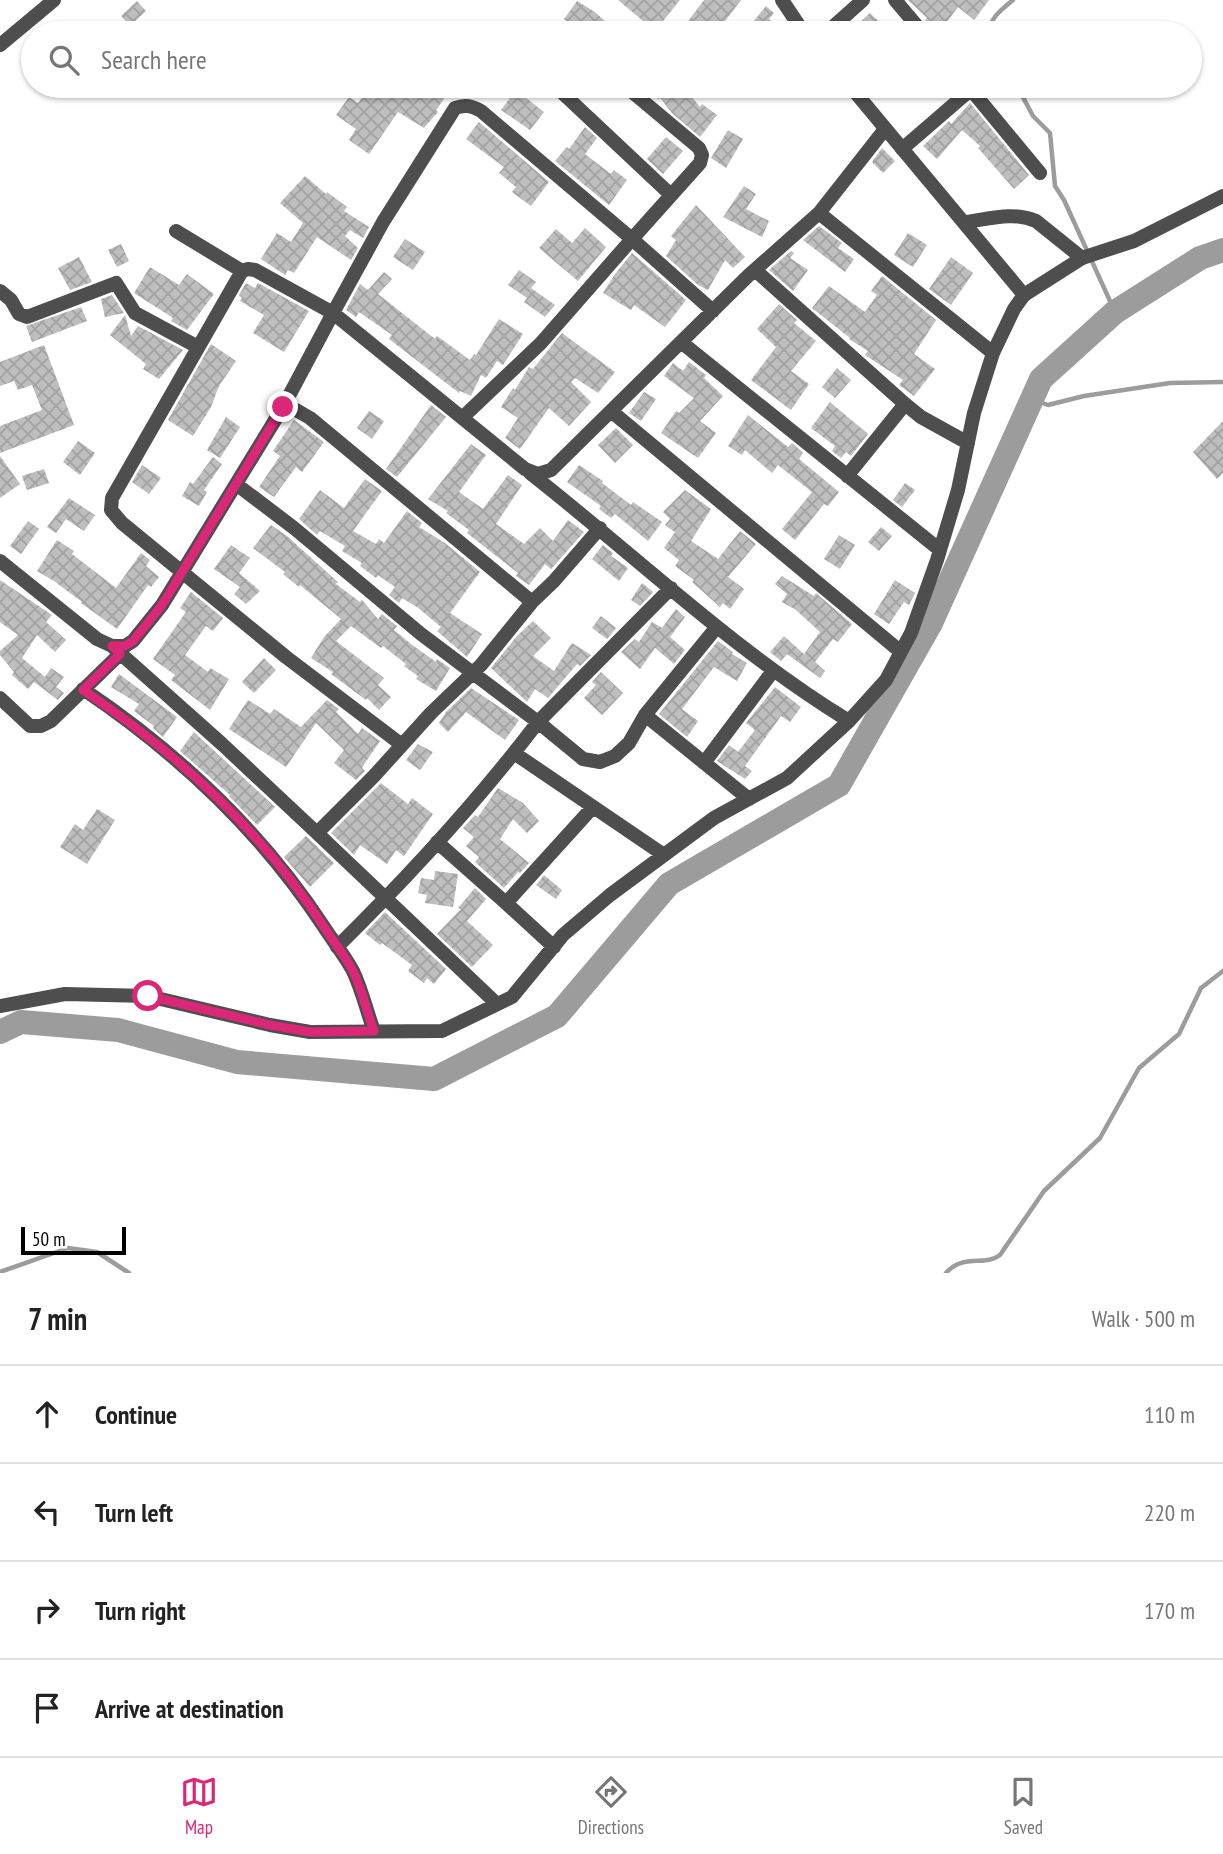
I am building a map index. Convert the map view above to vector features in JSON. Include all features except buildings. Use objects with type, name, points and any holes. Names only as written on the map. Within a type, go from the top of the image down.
[{"type":"street","points":[[29,21],[54,0]]},
{"type":"street","points":[[782,0],[796,21]]},
{"type":"street","points":[[839,21],[863,0]]},
{"type":"street","points":[[895,0],[913,21]]},
{"type":"street","points":[[0,45],[21,28]]},
{"type":"street","points":[[568,98],[671,195]]},
{"type":"street","points":[[462,418],[541,343],[699,163],[701,151],[639,98]]},
{"type":"street","points":[[859,98],[966,222],[1024,295]]},
{"type":"street","points":[[902,149],[960,98]]},
{"type":"street","points":[[981,98],[1040,173]]},
{"type":"street","points":[[0,698],[30,726],[40,726],[51,721],[83,690],[116,650],[133,641],[162,605],[283,407],[390,211],[455,108],[471,106],[481,111],[713,311]]},
{"type":"street","points":[[525,469],[538,474],[551,470],[713,311],[819,213],[884,129]]},
{"type":"street","points":[[0,1006],[65,994],[148,996],[310,1032],[442,1031],[512,997],[564,935],[610,895],[714,818],[788,778],[849,721],[886,680],[911,633],[940,550],[958,491],[974,413],[992,353],[1024,295],[1088,257],[1133,242],[1223,196]]},
{"type":"street","points":[[819,213],[992,353]]},
{"type":"street","points":[[966,222],[1018,214],[1036,221],[1088,257]]},
{"type":"street","points":[[176,231],[242,271]]},
{"type":"street","points":[[402,745],[286,657],[122,523],[111,510],[112,498],[242,271],[248,268],[332,313],[600,528],[716,628],[799,691],[849,721]]},
{"type":"street","points":[[755,271],[921,417],[968,443]]},
{"type":"street","points":[[0,291],[11,300],[19,314],[27,317],[116,283],[135,313],[198,347]]},
{"type":"street","points":[[681,342],[940,550]]},
{"type":"street","points":[[847,476],[905,404]]},
{"type":"street","points":[[283,407],[296,410],[310,418],[532,602]]},
{"type":"street","points":[[611,411],[901,652]]},
{"type":"street","points":[[236,484],[294,528],[421,634],[538,722],[583,760],[600,762],[615,755],[629,743],[645,715],[716,628]]},
{"type":"street","points":[[317,833],[472,673],[600,528]]},
{"type":"street","points":[[0,561],[97,639],[116,650],[222,744],[497,1004]]},
{"type":"street","points":[[337,947],[385,899],[491,783],[538,722],[671,588]]},
{"type":"street","points":[[704,762],[773,671]]},
{"type":"street","points":[[83,690],[113,709],[184,765],[232,813],[302,892],[353,971],[374,1031]]},
{"type":"street","points":[[645,715],[749,799]]},
{"type":"street","points":[[514,753],[664,855]]},
{"type":"street","points":[[506,903],[593,807]]},
{"type":"street","points":[[437,842],[554,947]]},
{"type":"waterway","points":[[992,21],[1013,0]]},
{"type":"waterway","points":[[1023,98],[1033,116],[1050,133],[1055,186],[1064,200],[1115,312]]},
{"type":"waterway","points":[[0,1032],[21,1022],[118,1030],[237,1062],[434,1079],[557,1016],[669,884],[839,785],[931,623],[1041,379],[1115,312],[1200,258],[1223,250]]},
{"type":"waterway","points":[[1032,399],[1048,405],[1084,396],[1170,383],[1223,382]]},
{"type":"waterway","points":[[946,1273],[960,1263],[988,1260],[1000,1255],[1044,1191],[1100,1138],[1139,1068],[1179,1034],[1201,988],[1223,971]]},
{"type":"waterway","points":[[0,1272],[68,1248],[97,1252],[129,1273]]},
{"type":"route","points":[[148,996],[310,1032],[374,1031],[353,971],[302,892],[251,832],[184,765],[113,709],[83,690],[120,654],[112,646],[125,646],[133,641],[162,605],[283,407]]}]
